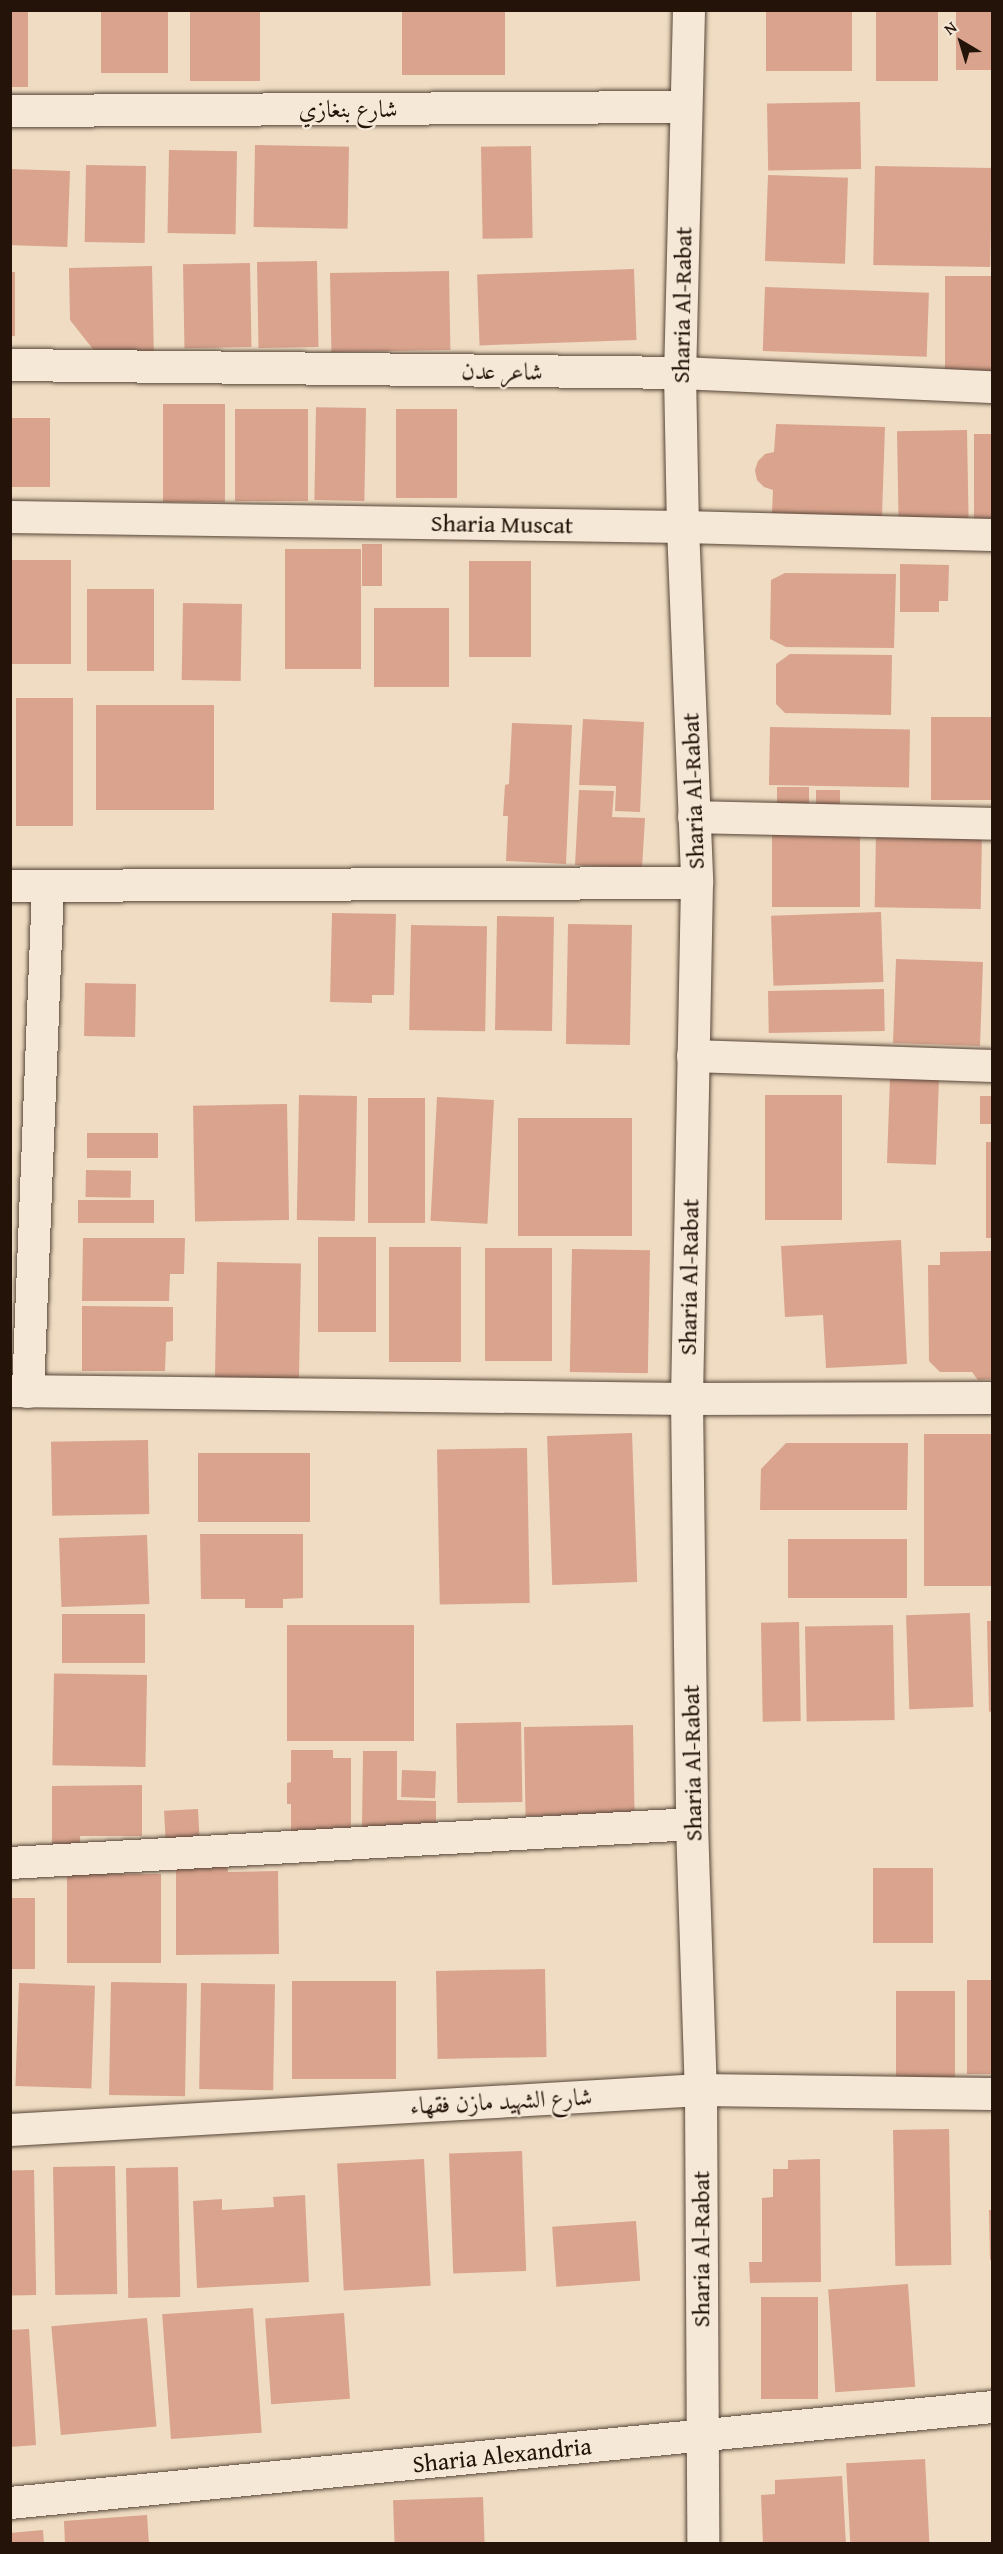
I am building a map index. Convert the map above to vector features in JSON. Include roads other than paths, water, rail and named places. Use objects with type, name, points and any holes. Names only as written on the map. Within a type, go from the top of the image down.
[{"type":"street","name":"Sharia Al-Rabat","points":[[689,10],[680,373],[683,527],[697,883],[687,1399],[692,1824],[701,2090],[703,2544]]},
{"type":"street","name":"شارع بنغازي","points":[[10,111],[686,107]]},
{"type":"street","name":"شاعر عدن","points":[[10,366],[680,373],[993,387]]},
{"type":"street","name":"Sharia Muscat","points":[[10,517],[683,527],[993,535]]},
{"type":"street","points":[[694,817],[993,824]]},
{"type":"street","points":[[10,886],[697,883]]},
{"type":"street","points":[[48,887],[19,1391],[687,1399],[993,1398]]},
{"type":"street","points":[[693,1056],[993,1066]]},
{"type":"street","points":[[10,1863],[692,1824]]},
{"type":"street","name":"شارع الشهيد مازن فقهاء","points":[[10,2130],[701,2090],[993,2094]]},
{"type":"street","name":"Sharia Alexandria","points":[[10,2503],[993,2408]]}]
